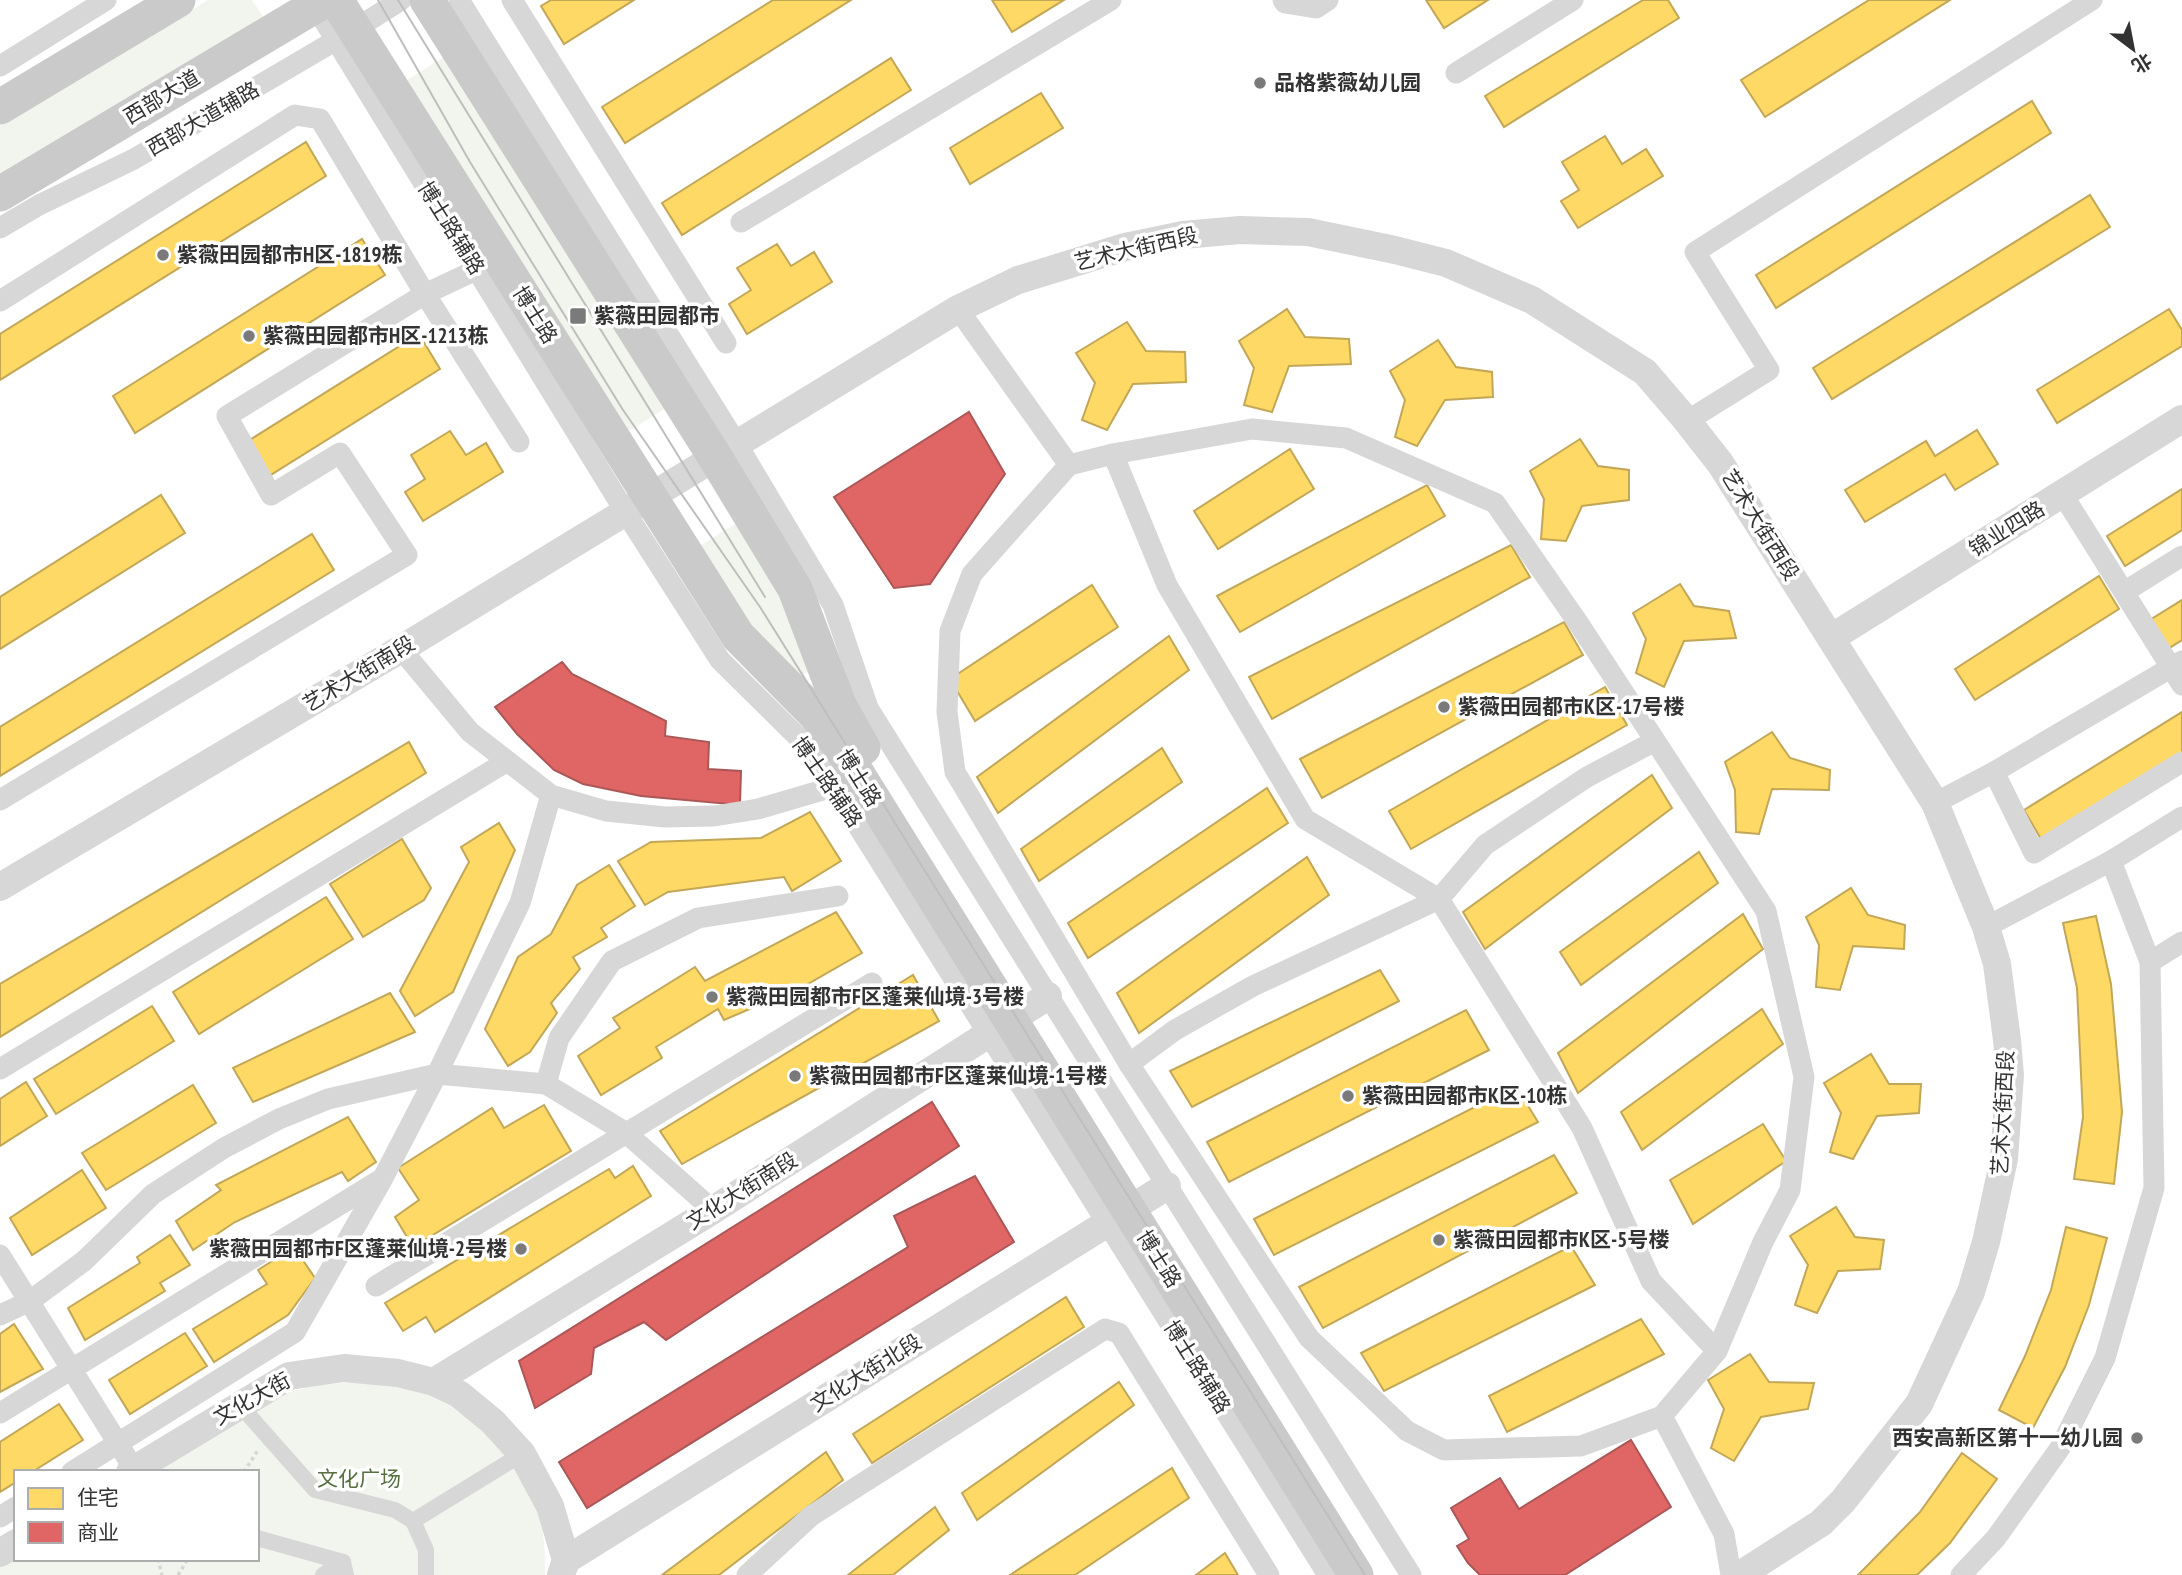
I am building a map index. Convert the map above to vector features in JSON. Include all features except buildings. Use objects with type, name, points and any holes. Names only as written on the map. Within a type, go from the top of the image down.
[{"type":"main road","points":[[0,107],[178,0]]},
{"type":"main road","name":"博士路","points":[[427,0],[726,451],[795,589],[839,705],[1019,1015]]},
{"type":"main road","name":"博士路","points":[[322,2],[638,505],[738,636],[815,714],[840,746],[1019,1015],[1137,1204],[1381,1575]]},
{"type":"main road","name":"西部大道","points":[[0,194],[322,2]]},
{"type":"main road","name":"博士路","points":[[1137,1204],[1356,1575]]},
{"type":"street","points":[[0,66],[106,0]]},
{"type":"street","name":"西部大道辅路","points":[[0,228],[38,205],[134,159],[401,0]]},
{"type":"street","points":[[459,0],[726,451]]},
{"type":"street","points":[[512,0],[726,343]]},
{"type":"street","points":[[741,222],[1111,0]]},
{"type":"street","points":[[1283,0],[1285,3],[1316,8],[1328,0]]},
{"type":"street","points":[[1456,73],[1573,0]]},
{"type":"street","points":[[1687,421],[1769,370],[1695,252],[2092,0]]},
{"type":"street","name":"博士路辅路","points":[[345,35],[476,270],[638,505],[720,660],[809,748],[833,787],[1019,1015],[1137,1204],[1410,1575]]},
{"type":"street","points":[[0,301],[295,115],[320,119],[425,294],[519,442]]},
{"type":"street","name":"艺术大街西段","points":[[726,451],[958,309],[1018,280],[1125,247],[1183,235],[1228,231],[1308,232],[1446,263],[1532,300],[1645,372],[1720,463],[1935,803],[1986,927],[1997,964],[2010,1075],[2004,1159],[1986,1242],[1971,1292],[1919,1404],[1843,1501],[1821,1523],[1740,1575]]},
{"type":"street","points":[[0,800],[407,555],[340,453],[271,495],[227,416],[425,294],[476,270]]},
{"type":"street","points":[[958,309],[1069,465]]},
{"type":"street","name":"锦业四路","points":[[1831,638],[2182,419]]},
{"type":"street","points":[[1252,429],[1346,438],[1495,503],[1579,624],[1766,911],[1804,1077],[1790,1190],[1763,1242],[1717,1351],[1662,1416],[1581,1446],[1444,1450],[1407,1431],[1309,1338],[1129,1064],[955,772],[947,712],[950,631],[972,574],[1069,465],[1113,454],[1252,429]]},
{"type":"street","name":"艺术大街南段","points":[[0,887],[401,649],[726,451]]},
{"type":"street","points":[[1113,454],[1167,585],[1305,819],[1439,899],[1582,1128],[1651,1281],[1717,1351]]},
{"type":"street","points":[[1935,803],[2178,671],[2063,495]]},
{"type":"street","points":[[2124,592],[2182,556]]},
{"type":"street","points":[[401,649],[470,732],[551,795],[606,811],[665,817],[714,816],[758,809],[833,787]]},
{"type":"street","points":[[1129,1064],[1175,1031],[1253,986],[1439,899],[1485,845],[1587,777],[1655,741]]},
{"type":"street","points":[[0,1069],[506,762]]},
{"type":"street","points":[[1994,772],[2034,853],[2182,762]]},
{"type":"street","points":[[75,1470],[295,1332],[383,1178],[520,903],[551,795]]},
{"type":"street","points":[[1986,927],[2111,861],[2182,817]]},
{"type":"street","points":[[1961,1575],[1996,1538],[2060,1448],[2105,1357],[2154,1188],[2150,962],[2111,861]]},
{"type":"street","points":[[546,1084],[559,1038],[612,961],[698,918],[838,896]]},
{"type":"street","points":[[2150,962],[2182,942]]},
{"type":"street","points":[[376,1286],[872,983]]},
{"type":"street","name":"文化大街南段","points":[[434,1382],[713,1210],[1019,1015]]},
{"type":"street","points":[[0,1315],[30,1301],[83,1261],[153,1194],[224,1147],[279,1119],[328,1099],[437,1074],[546,1084],[625,1132],[713,1210]]},
{"type":"street","points":[[0,1413],[383,1178]]},
{"type":"street","name":"博士路辅路","points":[[1137,1204],[1328,1575]]},
{"type":"street","name":"文化大街北段","points":[[564,1568],[1137,1204]]},
{"type":"street","points":[[0,1255],[118,1443],[132,1470]]},
{"type":"street","points":[[747,1575],[811,1516],[1105,1329],[1119,1333],[1269,1575]]},
{"type":"street","name":"文化大街","points":[[132,1470],[289,1376],[344,1368],[398,1373],[434,1382],[459,1394],[493,1422],[522,1454],[550,1506],[564,1568]]},
{"type":"street","points":[[239,1404],[315,1490],[395,1510],[413,1521],[426,1550],[426,1575]]},
{"type":"street","points":[[1662,1416],[1724,1534],[1731,1575]]},
{"type":"street","points":[[413,1521],[522,1454]]},
{"type":"street","points":[[259,1539],[345,1569]]},
{"type":"street","points":[[323,1575],[345,1569]]},
{"type":"path","points":[[245,1470],[266,1436]]},
{"type":"green space","points":[[208,0],[252,0],[264,18],[0,177],[0,126]]},
{"type":"green space","points":[[446,56],[666,408],[627,432],[407,80]]},
{"type":"green space","points":[[738,522],[779,590],[816,667],[796,679],[762,641],[698,547]]},
{"type":"green space","name":"文化广场","points":[[365,1381],[417,1388],[442,1398],[477,1423],[507,1456],[529,1493],[540,1519],[545,1551],[545,1575],[0,1575],[0,1567],[14,1558],[14,1561],[259,1561],[259,1470],[157,1470],[265,1404],[283,1395],[317,1386]]},
{"type":"tram line","points":[[378,0],[470,162],[623,410],[760,607],[1365,1575]]},
{"type":"tram line","points":[[398,0],[765,597]]},
{"type":"place","name":"品格紫薇幼儿园","points":[[1260,83]]},
{"type":"place","name":"紫薇田园都市H区-1819栋","points":[[163,255]]},
{"type":"place","name":"紫薇田园都市","points":[[578,316]]},
{"type":"place","name":"紫薇田园都市H区-1213栋","points":[[249,336]]},
{"type":"place","name":"紫薇田园都市K区-17号楼","points":[[1444,707]]},
{"type":"place","name":"紫薇田园都市F区蓬莱仙境-3号楼","points":[[712,997]]},
{"type":"place","name":"紫薇田园都市F区蓬莱仙境-1号楼","points":[[795,1076]]},
{"type":"place","name":"紫薇田园都市K区-10栋","points":[[1348,1096]]},
{"type":"place","name":"紫薇田园都市K区-5号楼","points":[[1439,1240]]},
{"type":"place","name":"紫薇田园都市F区蓬莱仙境-2号楼","points":[[521,1249]]},
{"type":"place","name":"西安高新区第十一幼儿园","points":[[2137,1438]]}]
